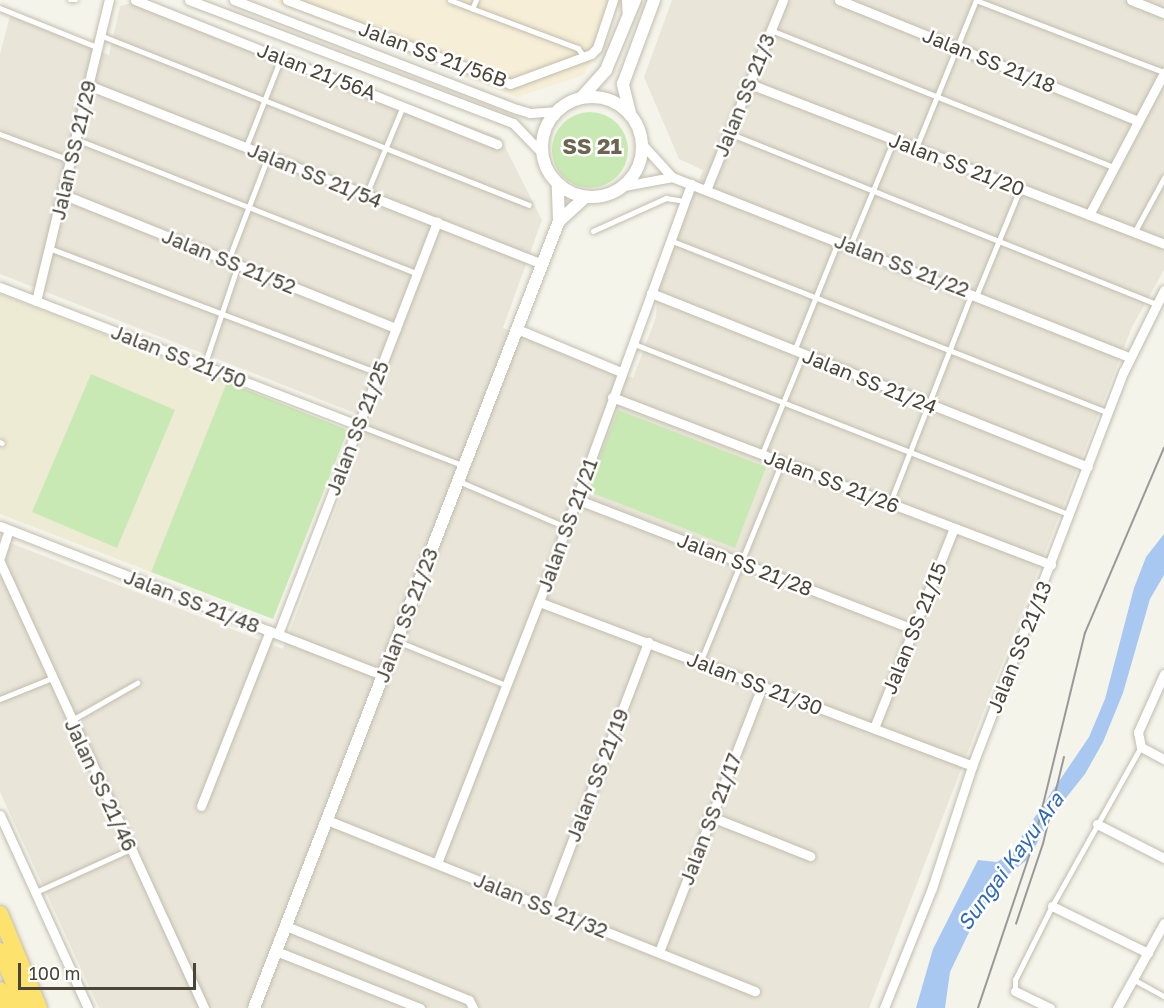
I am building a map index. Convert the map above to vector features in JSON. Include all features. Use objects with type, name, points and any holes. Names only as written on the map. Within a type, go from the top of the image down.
[{"type":"highway","points":[[0,914],[39,1008]]},
{"type":"highway","points":[[0,951],[25,1008]]},
{"type":"highway","points":[[0,990],[8,1008]]},
{"type":"street","name":"Jalan SS 21/29","points":[[36,301],[109,0]]},
{"type":"street","name":"Jalan 21/56A","points":[[135,0],[496,144]]},
{"type":"street","points":[[189,0],[513,123],[541,152],[558,184],[586,197],[599,196],[624,186],[672,177]]},
{"type":"street","points":[[234,0],[530,113],[556,111],[581,98],[606,70],[635,0]]},
{"type":"street","name":"Jalan SS 21/56B","points":[[287,0],[501,82],[523,82],[586,58]]},
{"type":"street","points":[[586,58],[597,48],[613,0]]},
{"type":"street","points":[[626,0],[627,20]]},
{"type":"street","points":[[624,186],[638,166],[642,144],[623,84],[654,0]]},
{"type":"street","name":"Jalan SS 21/3","points":[[706,190],[783,0]]},
{"type":"street","name":"Jalan SS 21/18","points":[[839,0],[1138,121]]},
{"type":"street","points":[[1131,0],[1164,13]]},
{"type":"street","points":[[1089,215],[1164,72]]},
{"type":"street","name":"Jalan SS 21/20","points":[[750,84],[1164,244]]},
{"type":"street","name":"Jalan SS 21/54","points":[[88,85],[543,264]]},
{"type":"street","points":[[581,98],[609,100],[632,117]]},
{"type":"street","points":[[541,152],[547,124],[556,111]]},
{"type":"street","name":"Jalan SS 21/22","points":[[642,144],[672,177],[975,293],[1130,357]]},
{"type":"street","name":"Jalan SS 21/23","points":[[254,1008],[559,221],[558,184]]},
{"type":"street","name":"Jalan SS 21/21","points":[[437,863],[539,602],[691,184]]},
{"type":"street","name":"Jalan SS 21/52","points":[[62,194],[396,328]]},
{"type":"street","name":"Jalan SS 21/23","points":[[559,221],[586,197]]},
{"type":"street","name":"Jalan SS 21/25","points":[[201,806],[358,425],[437,222]]},
{"type":"street","name":"Jalan SS 21/50","points":[[0,287],[358,425]]},
{"type":"street","name":"Jalan SS 21/13","points":[[884,1008],[932,888],[972,766],[1130,357],[1164,290]]},
{"type":"street","name":"Jalan SS 21/24","points":[[651,293],[1088,467]]},
{"type":"street","points":[[517,329],[621,372]]},
{"type":"street","name":"Jalan SS 21/26","points":[[612,397],[1051,565]]},
{"type":"street","name":"Jalan SS 21/28","points":[[576,499],[913,629]]},
{"type":"street","points":[[0,557],[5,528]]},
{"type":"street","name":"Jalan SS 21/48","points":[[5,528],[383,675]]},
{"type":"street","name":"Jalan SS 21/15","points":[[874,728],[954,528]]},
{"type":"street","name":"Jalan SS 21/46","points":[[0,562],[204,1008]]},
{"type":"street","name":"Jalan SS 21/30","points":[[539,602],[972,766]]},
{"type":"street","name":"Jalan SS 21/19","points":[[547,907],[648,642]]},
{"type":"street","points":[[1164,674],[1138,732],[1141,747],[1164,759]]},
{"type":"street","name":"Jalan SS 21/17","points":[[659,952],[709,816],[762,686]]},
{"type":"street","points":[[0,816],[88,1008]]},
{"type":"street","points":[[709,816],[810,856]]},
{"type":"street","name":"Jalan SS 21/32","points":[[327,820],[755,991]]},
{"type":"street","points":[[1097,824],[1164,858]]},
{"type":"street","points":[[1052,906],[1148,953]]},
{"type":"street","points":[[1117,1008],[1164,923]]},
{"type":"street","points":[[286,926],[469,1000],[473,1008]]},
{"type":"street","points":[[276,951],[420,1008]]},
{"type":"street","points":[[1015,991],[1050,1008]]},
{"type":"lane","points":[[70,0],[76,0]]},
{"type":"lane","points":[[450,0],[578,48],[586,58]]},
{"type":"lane","points":[[472,9],[476,0]]},
{"type":"lane","points":[[916,148],[976,0],[1164,72]]},
{"type":"lane","points":[[0,8],[97,47]]},
{"type":"lane","points":[[771,30],[936,98],[1113,166]]},
{"type":"lane","points":[[100,35],[529,205]]},
{"type":"lane","points":[[246,147],[281,58]]},
{"type":"lane","points":[[366,195],[403,105]]},
{"type":"lane","points":[[729,133],[1157,304]]},
{"type":"lane","points":[[0,134],[70,160]]},
{"type":"lane","points":[[75,139],[249,205],[417,273]]},
{"type":"lane","points":[[850,246],[894,140]]},
{"type":"lane","points":[[228,261],[268,156]]},
{"type":"lane","points":[[1134,233],[1164,178]]},
{"type":"lane","points":[[890,503],[950,350],[1020,189]]},
{"type":"lane","points":[[593,231],[666,198],[684,201]]},
{"type":"lane","points":[[670,240],[1109,413]]},
{"type":"lane","points":[[762,454],[783,403],[816,297],[838,241]]},
{"type":"lane","points":[[49,248],[379,373]]},
{"type":"lane","points":[[204,366],[238,265]]},
{"type":"lane","points":[[632,343],[1070,515]]},
{"type":"lane","points":[[358,425],[464,466]]},
{"type":"lane","points":[[700,663],[782,462]]},
{"type":"lane","points":[[458,481],[566,526]]},
{"type":"lane","points":[[396,641],[506,685]]},
{"type":"lane","points":[[0,699],[52,678]]},
{"type":"lane","points":[[72,720],[137,683]]},
{"type":"lane","points":[[1015,991],[1015,980],[1052,906],[1141,747]]},
{"type":"lane","points":[[36,892],[130,849]]},
{"type":"lane","points":[[1133,979],[1164,996]]},
{"type":"shaded area","points":[[270,0],[621,0],[584,75],[517,97]]},
{"type":"shaded area","points":[[672,0],[1164,0],[1164,270],[1132,327],[869,1008],[99,1008],[0,792],[0,539],[283,649],[370,419],[0,274],[0,54],[10,16],[109,55],[120,6],[131,3],[500,137],[542,220],[503,328],[633,378],[656,317],[658,283],[703,170],[679,159],[644,77]]},
{"type":"shaded area","points":[[0,294],[227,382],[151,572],[0,514]]},
{"type":"green space","points":[[590,112],[604,115],[617,123],[625,136],[628,150],[625,164],[617,177],[604,185],[590,188],[576,185],[563,177],[555,164],[552,150],[555,136],[563,123],[576,115]]},
{"type":"green space","points":[[91,374],[175,410],[117,548],[32,512]]},
{"type":"green space","points":[[227,382],[348,430],[273,619],[151,572]]},
{"type":"green space","points":[[618,410],[766,467],[735,548],[587,491]]},
{"type":"water","name":"Sungai Kayu Ara","points":[[1164,534],[1164,575],[1150,599],[1123,693],[1103,742],[1085,774],[1054,813],[1028,859],[1004,878],[973,924],[950,972],[945,1008],[916,1008],[933,949],[978,860],[997,862],[1011,852],[1089,737],[1105,699],[1134,588],[1146,557]]},
{"type":"tram line","points":[[978,1008],[1034,842],[1085,633],[1164,448]]},
{"type":"tram line","points":[[1016,924],[1043,844],[1064,757]]},
{"type":"district","name":"SS 21","points":[[592,146]]}]
